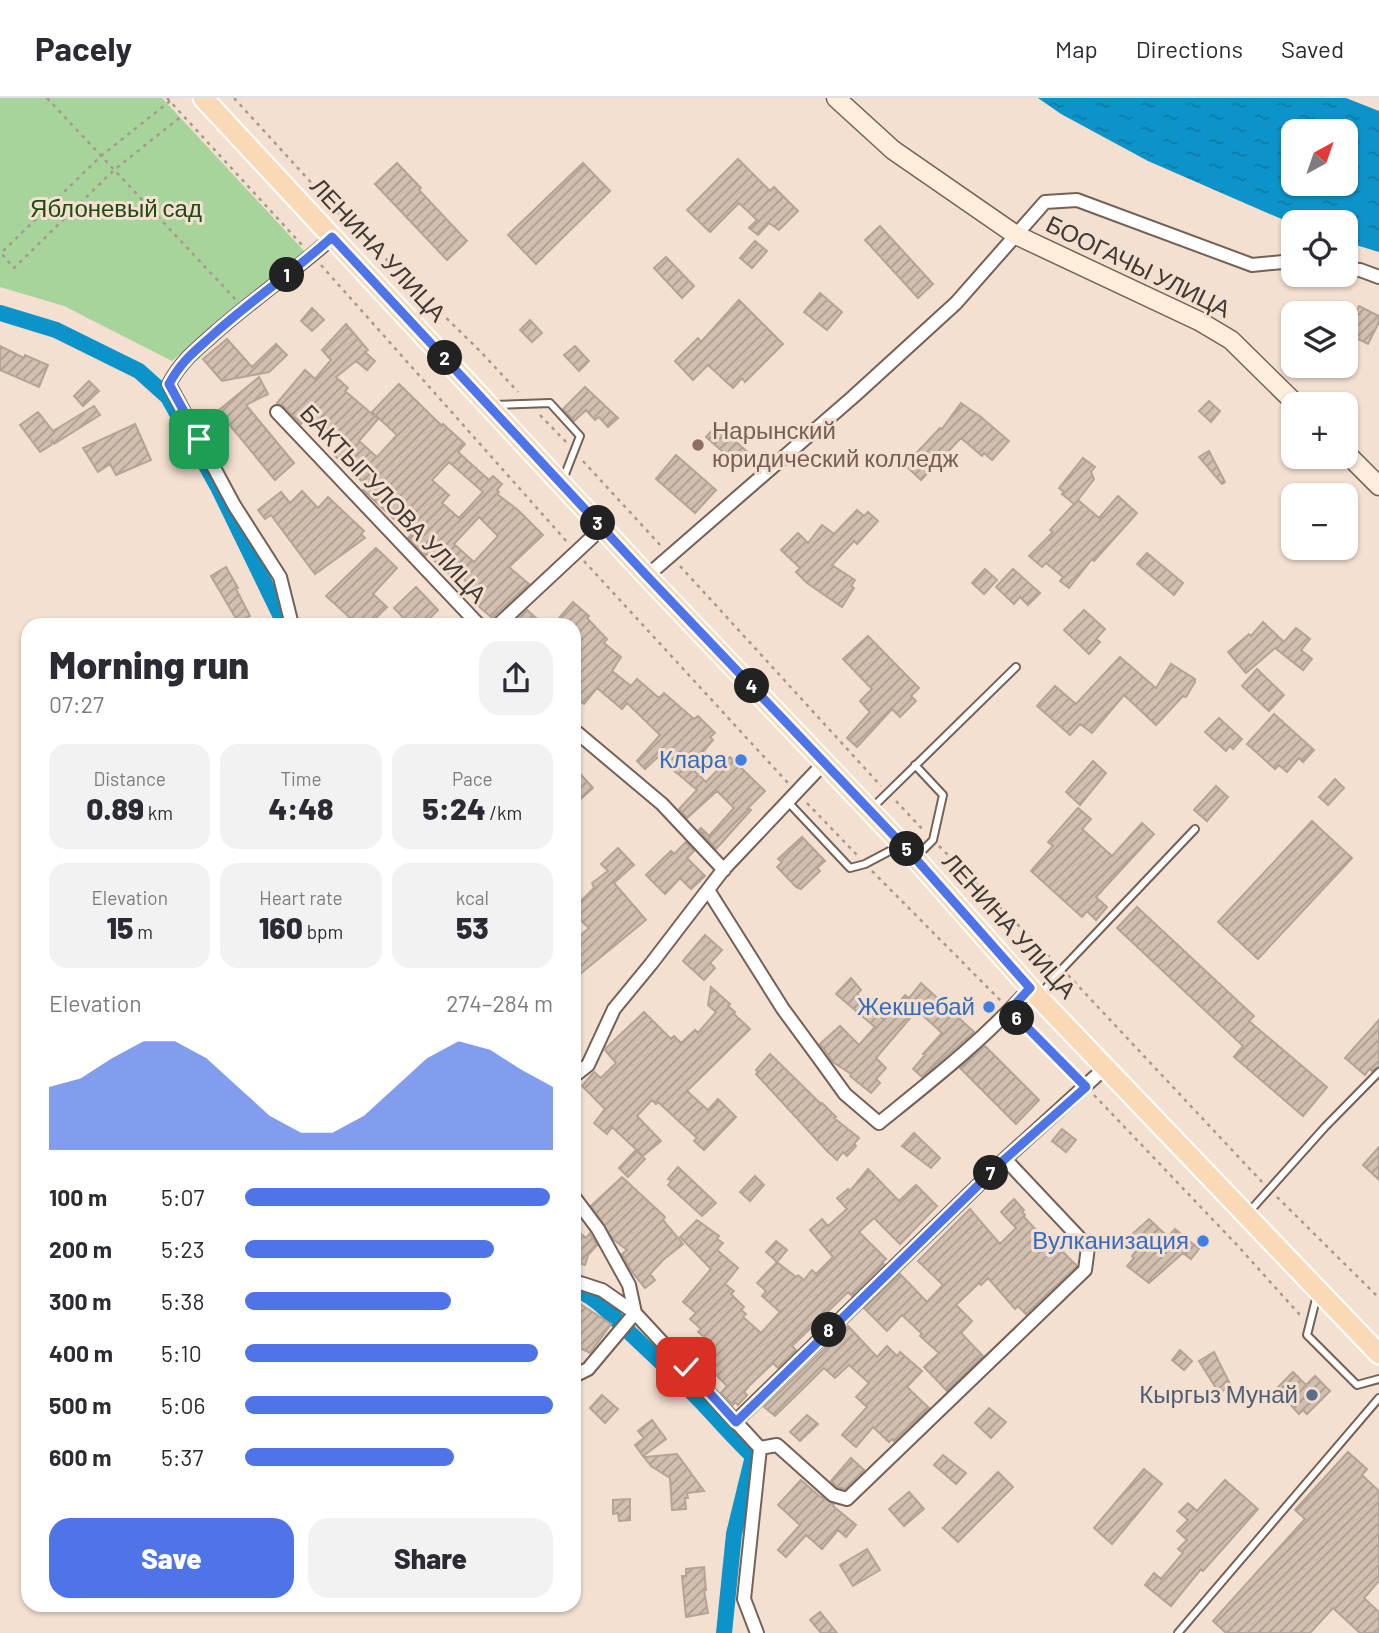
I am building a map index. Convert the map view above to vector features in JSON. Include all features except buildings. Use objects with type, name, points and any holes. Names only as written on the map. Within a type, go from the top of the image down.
[{"type":"main road","name":"ЛЕНИНА УЛИЦА","points":[[203,98],[647,576],[909,851],[1034,993],[1379,1354]]},
{"type":"street","name":"БООГАЧЫ УЛИЦА","points":[[836,98],[893,150],[1016,235],[1210,327],[1231,340],[1284,392]]},
{"type":"street","points":[[647,576],[843,406],[956,303],[1045,202],[1077,200],[1252,265],[1281,262]]},
{"type":"street","points":[[290,618],[280,578],[234,505],[169,384],[180,365],[243,307],[332,237]]},
{"type":"street","points":[[1358,270],[1379,277]]},
{"type":"street","name":"БАКТЫГУЛОВА УЛИЦА","points":[[277,412],[472,618]]},
{"type":"street","points":[[1358,465],[1379,486]]},
{"type":"street","points":[[506,618],[602,528]]},
{"type":"street","points":[[581,736],[662,804],[724,870]]},
{"type":"street","points":[[581,1070],[588,1065],[614,1009],[708,890],[825,762]]},
{"type":"street","points":[[708,890],[783,1009],[845,1094],[879,1123],[1010,1010],[1034,993]]},
{"type":"street","points":[[736,1422],[1005,1159],[1106,1068]]},
{"type":"street","points":[[760,1448],[777,1446],[833,1495],[847,1499],[1085,1270],[1088,1247],[1005,1159]]},
{"type":"street","points":[[581,1206],[598,1229],[629,1285],[635,1313]]},
{"type":"street","points":[[581,1283],[602,1290],[635,1313],[760,1448],[744,1598],[757,1633]]},
{"type":"street","points":[[581,1372],[588,1369],[635,1313]]},
{"type":"lane","points":[[488,405],[550,403],[580,436],[561,484]]},
{"type":"lane","points":[[870,810],[1016,667]]},
{"type":"lane","points":[[793,798],[850,868],[865,864],[909,851],[933,840],[943,795],[915,765]]},
{"type":"lane","points":[[1034,993],[1062,969],[1195,829]]},
{"type":"lane","points":[[1245,1216],[1379,1072]]},
{"type":"lane","points":[[1318,1290],[1307,1335],[1357,1385],[1379,1380]]},
{"type":"lane","points":[[1178,1633],[1379,1398]]},
{"type":"path","points":[[47,98],[243,307]]},
{"type":"path","points":[[234,98],[338,212],[480,351],[888,793],[1062,969],[1270,1191],[1379,1298]]},
{"type":"path","points":[[183,115],[114,170],[14,268],[1,253],[101,156],[169,99],[312,255],[793,798],[865,864],[1086,1087],[1237,1245],[1310,1326]]},
{"type":"green space","name":"Яблоневый сад","points":[[0,98],[162,98],[305,252],[172,361],[64,306],[0,287]]},
{"type":"water","points":[[1038,98],[1346,98],[1379,111],[1379,252],[1358,246],[1358,210],[1281,210],[1281,219],[1148,161],[1061,114]]},
{"type":"waterway","points":[[0,313],[56,330],[139,371],[168,397],[218,487],[282,618]]},
{"type":"waterway","points":[[581,1292],[610,1313],[689,1389],[753,1456],[734,1534],[724,1633]]},
{"type":"place","name":"Нарынский юридический колледж","points":[[698,445]]},
{"type":"place","name":"Клара","points":[[741,760]]},
{"type":"place","name":"Жекшебай","points":[[989,1007]]},
{"type":"place","name":"Вулканизация","points":[[1203,1241]]},
{"type":"place","name":"Кыргыз Мунай","points":[[1312,1395]]},
{"type":"route","points":[[199,439],[169,384],[180,365],[243,307],[332,237],[647,576],[915,858],[1030,988],[1010,1010],[1086,1087],[1005,1159],[736,1422],[686,1367]]}]
